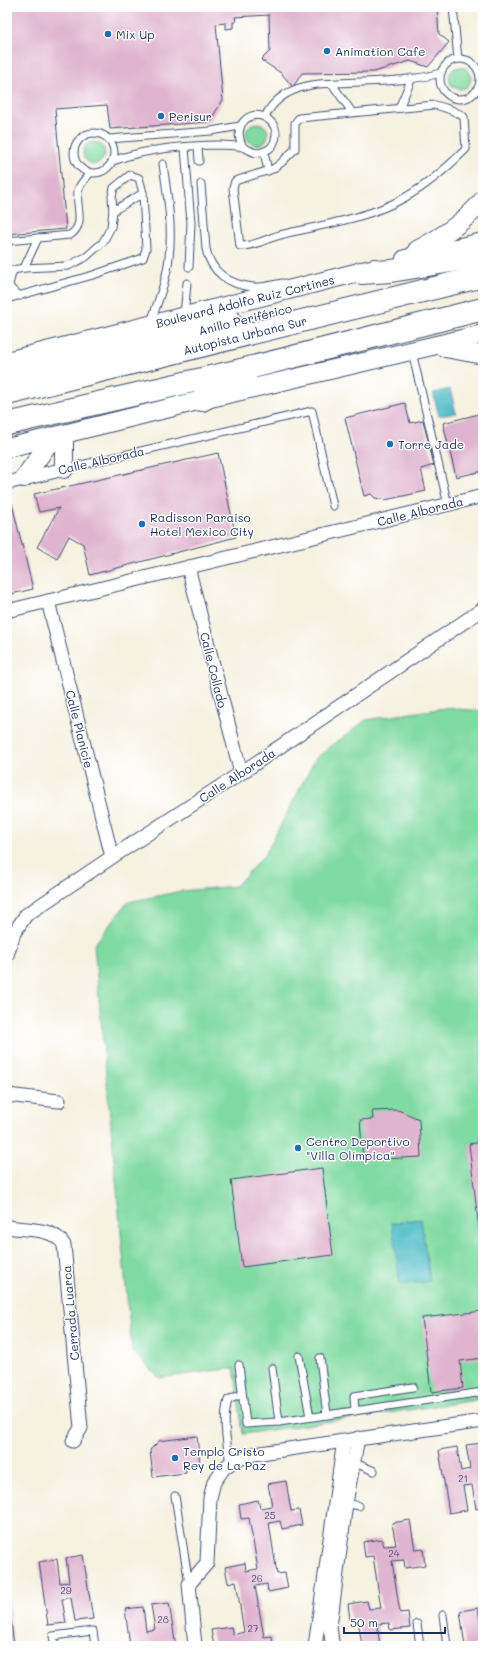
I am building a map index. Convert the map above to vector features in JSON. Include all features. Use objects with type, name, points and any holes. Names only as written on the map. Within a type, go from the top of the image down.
[{"type":"highway","points":[[361,273],[391,271],[483,256]]},
{"type":"highway","name":"Anillo Periférico","points":[[7,376],[483,261]]},
{"type":"highway","name":"Autopista Urbana Sur","points":[[7,394],[483,276]]},
{"type":"highway","name":"Autopista Urbana Sur","points":[[7,405],[483,289]]},
{"type":"highway","points":[[7,424],[331,347],[483,309]]},
{"type":"highway","points":[[202,400],[236,380],[315,357],[331,347]]},
{"type":"main road","points":[[395,261],[443,236],[463,221],[481,199]]},
{"type":"main road","name":"Boulevard Adolfo Ruiz Cortines","points":[[12,360],[361,273],[395,261],[483,242]]},
{"type":"main road","points":[[7,448],[202,400],[412,352],[483,334]]},
{"type":"main road","points":[[436,346],[483,355]]},
{"type":"main road","points":[[59,435],[64,469]]},
{"type":"main road","points":[[24,478],[59,435]]},
{"type":"street","name":"Calle Alborada","points":[[7,483],[64,469]]},
{"type":"street","name":"Calle Alborada","points":[[7,611],[483,496]]},
{"type":"street","name":"Calle Collado","points":[[188,567],[241,773]]},
{"type":"street","name":"Calle Planicie","points":[[48,601],[112,857]]},
{"type":"street","name":"Calle Alborada","points":[[7,955],[14,933],[26,915],[241,773],[483,608]]},
{"type":"street","points":[[7,1095],[59,1101]]},
{"type":"street","name":"Cerrada Luarca","points":[[7,1227],[50,1233],[60,1239],[64,1245],[81,1428],[73,1441]]},
{"type":"street","points":[[195,1646],[188,1584],[206,1563],[210,1498],[214,1482],[224,1468],[235,1460],[254,1454],[483,1421]]},
{"type":"street","points":[[334,1646],[330,1627],[352,1504],[353,1462],[358,1438]]},
{"type":"street","points":[[315,1646],[344,1440]]},
{"type":"lane","points":[[453,7],[458,59]]},
{"type":"lane","points":[[458,59],[465,59],[472,62],[481,74],[480,90],[464,98],[453,97],[444,90],[440,79],[441,73],[447,64],[458,59]]},
{"type":"lane","points":[[265,117],[269,108],[276,100],[288,93],[308,86],[412,78],[441,73]]},
{"type":"lane","points":[[399,108],[412,78]]},
{"type":"lane","points":[[332,84],[352,112]]},
{"type":"lane","points":[[435,105],[459,113],[464,117],[466,149],[420,188],[376,211],[276,236],[246,246],[240,246],[238,243],[233,188],[235,181],[268,170],[281,163],[295,149],[295,123],[299,118],[352,112],[435,105]]},
{"type":"lane","points":[[258,115],[265,117],[275,128],[276,135],[274,142],[270,148],[264,152],[249,152],[239,141],[238,134],[240,126],[244,120],[251,117],[258,115]]},
{"type":"lane","points":[[109,139],[190,133],[240,126]]},
{"type":"lane","points":[[98,133],[106,136],[112,142],[114,150],[113,161],[105,170],[97,173],[90,173],[82,169],[77,164],[74,157],[74,150],[82,137],[89,134],[98,133]]},
{"type":"lane","points":[[113,161],[145,152],[220,145],[243,147]]},
{"type":"lane","points":[[198,147],[199,161]]},
{"type":"lane","points":[[185,148],[191,223],[189,268]]},
{"type":"lane","points":[[264,152],[268,170]]},
{"type":"lane","points":[[150,325],[164,283],[169,257],[169,216],[163,164]]},
{"type":"lane","points":[[7,240],[70,235],[76,230],[79,221],[78,189],[90,173]]},
{"type":"lane","points":[[7,299],[20,296],[93,275],[143,258],[146,249],[143,193],[139,178],[130,175],[114,188],[112,196],[113,211],[111,227],[103,242],[86,257],[68,266],[24,268],[10,271],[9,284],[11,289],[20,296]]},
{"type":"lane","points":[[201,184],[208,258],[215,270],[231,282],[253,287],[361,273]]},
{"type":"lane","points":[[113,211],[143,193]]},
{"type":"lane","points":[[24,268],[38,238]]},
{"type":"lane","points":[[184,316],[187,283]]},
{"type":"lane","points":[[412,352],[448,505]]},
{"type":"lane","name":"Calle Alborada","points":[[64,469],[312,411],[332,506]]},
{"type":"lane","points":[[299,1356],[310,1417]]},
{"type":"lane","points":[[320,1358],[327,1415]]},
{"type":"lane","points":[[239,1365],[246,1424],[279,1422],[483,1392]]},
{"type":"lane","points":[[272,1368],[279,1422]]},
{"type":"lane","points":[[355,1411],[354,1396],[413,1387]]},
{"type":"lane","points":[[230,1464],[224,1414],[228,1400],[242,1394]]},
{"type":"lane","points":[[353,1462],[374,1471]]},
{"type":"lane","points":[[175,1496],[188,1584]]},
{"type":"lane","points":[[443,1615],[448,1646]]},
{"type":"lane","points":[[418,1624],[420,1646]]},
{"type":"lane","points":[[55,1646],[53,1636],[93,1631],[95,1646]]},
{"type":"green space","points":[[460,67],[468,70],[471,78],[468,86],[460,89],[452,86],[449,78],[452,70]]},
{"type":"green space","points":[[257,123],[265,126],[268,134],[265,142],[257,145],[249,142],[246,134],[249,126]]},
{"type":"green space","points":[[94,142],[102,145],[105,153],[102,161],[94,164],[86,161],[83,153],[86,145]]},
{"type":"green space","name":"Centro Deportivo \"Villa Olímpica\"","points":[[445,708],[483,711],[483,1399],[243,1434],[234,1368],[159,1378],[132,1351],[94,945],[128,902],[182,891],[236,886],[266,853],[316,758],[366,720]]},
{"type":"water","points":[[450,389],[456,413],[439,416],[433,393]]},
{"type":"water","points":[[421,1219],[430,1281],[400,1285],[392,1223]]},
{"type":"building","name":"Perisur","points":[[7,7],[437,7],[439,34],[449,42],[428,67],[410,61],[374,72],[302,73],[293,87],[281,73],[261,60],[270,51],[269,15],[235,17],[236,22],[233,22],[233,28],[226,29],[226,23],[216,24],[223,100],[209,122],[110,129],[107,105],[55,109],[66,229],[7,234]]},
{"type":"building","name":"Torre Jade","points":[[405,403],[410,423],[423,420],[434,465],[421,469],[426,491],[385,500],[375,498],[371,494],[364,496],[345,418]]},
{"type":"building","points":[[483,413],[483,471],[456,477],[443,423]]},
{"type":"building","name":"Radisson Paraiso Hotel Mexico City","points":[[218,453],[236,537],[90,575],[83,544],[69,536],[57,559],[37,547],[59,508],[39,512],[34,494]]},
{"type":"building","points":[[7,496],[10,496],[33,589],[7,595]]},
{"type":"building","points":[[398,1110],[419,1119],[421,1157],[363,1160],[360,1120],[373,1119],[372,1111]]},
{"type":"building","points":[[483,1142],[483,1255],[482,1255],[469,1144]]},
{"type":"building","points":[[322,1168],[333,1255],[242,1267],[231,1180]]},
{"type":"building","points":[[483,1311],[483,1358],[460,1361],[463,1388],[431,1392],[422,1318]]},
{"type":"building","name":"Templo Cristo Rey de La Paz","points":[[197,1436],[200,1465],[185,1466],[186,1473],[153,1477],[150,1450],[159,1441]]},
{"type":"building","points":[[483,1443],[483,1508],[476,1509],[472,1485],[463,1486],[467,1510],[449,1513],[439,1450],[457,1447],[461,1471],[470,1469],[466,1445]]},
{"type":"building","points":[[286,1481],[291,1511],[299,1510],[302,1525],[282,1529],[280,1521],[269,1523],[277,1574],[285,1573],[288,1588],[268,1592],[267,1584],[255,1586],[264,1637],[272,1636],[273,1646],[222,1646],[222,1644],[214,1646],[211,1630],[231,1627],[233,1635],[244,1632],[236,1581],[228,1583],[225,1567],[245,1563],[246,1571],[258,1569],[249,1518],[241,1519],[239,1504],[258,1500],[260,1508],[272,1506],[268,1484]]},
{"type":"building","points":[[410,1520],[415,1550],[423,1549],[425,1565],[405,1568],[404,1560],[392,1561],[400,1613],[408,1612],[410,1628],[390,1630],[389,1623],[377,1624],[380,1646],[362,1646],[358,1619],[350,1620],[348,1604],[367,1601],[369,1609],[381,1608],[373,1556],[365,1557],[363,1542],[382,1539],[384,1546],[396,1545],[392,1523]]},
{"type":"building","points":[[83,1555],[93,1619],[75,1621],[71,1598],[62,1599],[66,1623],[48,1625],[39,1562],[57,1559],[60,1583],[69,1582],[66,1558]]},
{"type":"building","points":[[8,1597],[14,1646],[7,1646]]},
{"type":"building","points":[[169,1603],[176,1646],[130,1646],[125,1609],[143,1607],[146,1631],[155,1629],[151,1605]]},
{"type":"building","points":[[478,1608],[483,1632],[483,1646],[465,1646],[460,1611]]},
{"type":"place","name":"Mix Up","points":[[108,34]]},
{"type":"place","name":"Animation Cafe","points":[[327,51]]},
{"type":"place","name":"Perisur","points":[[161,116]]},
{"type":"place","name":"Torre Jade","points":[[390,444]]},
{"type":"place","name":"Radisson Paraiso Hotel Mexico City","points":[[142,524]]},
{"type":"place","name":"Centro Deportivo \"Villa Olímpica\"","points":[[298,1148]]},
{"type":"place","name":"Templo Cristo Rey de La Paz","points":[[175,1458]]}]
